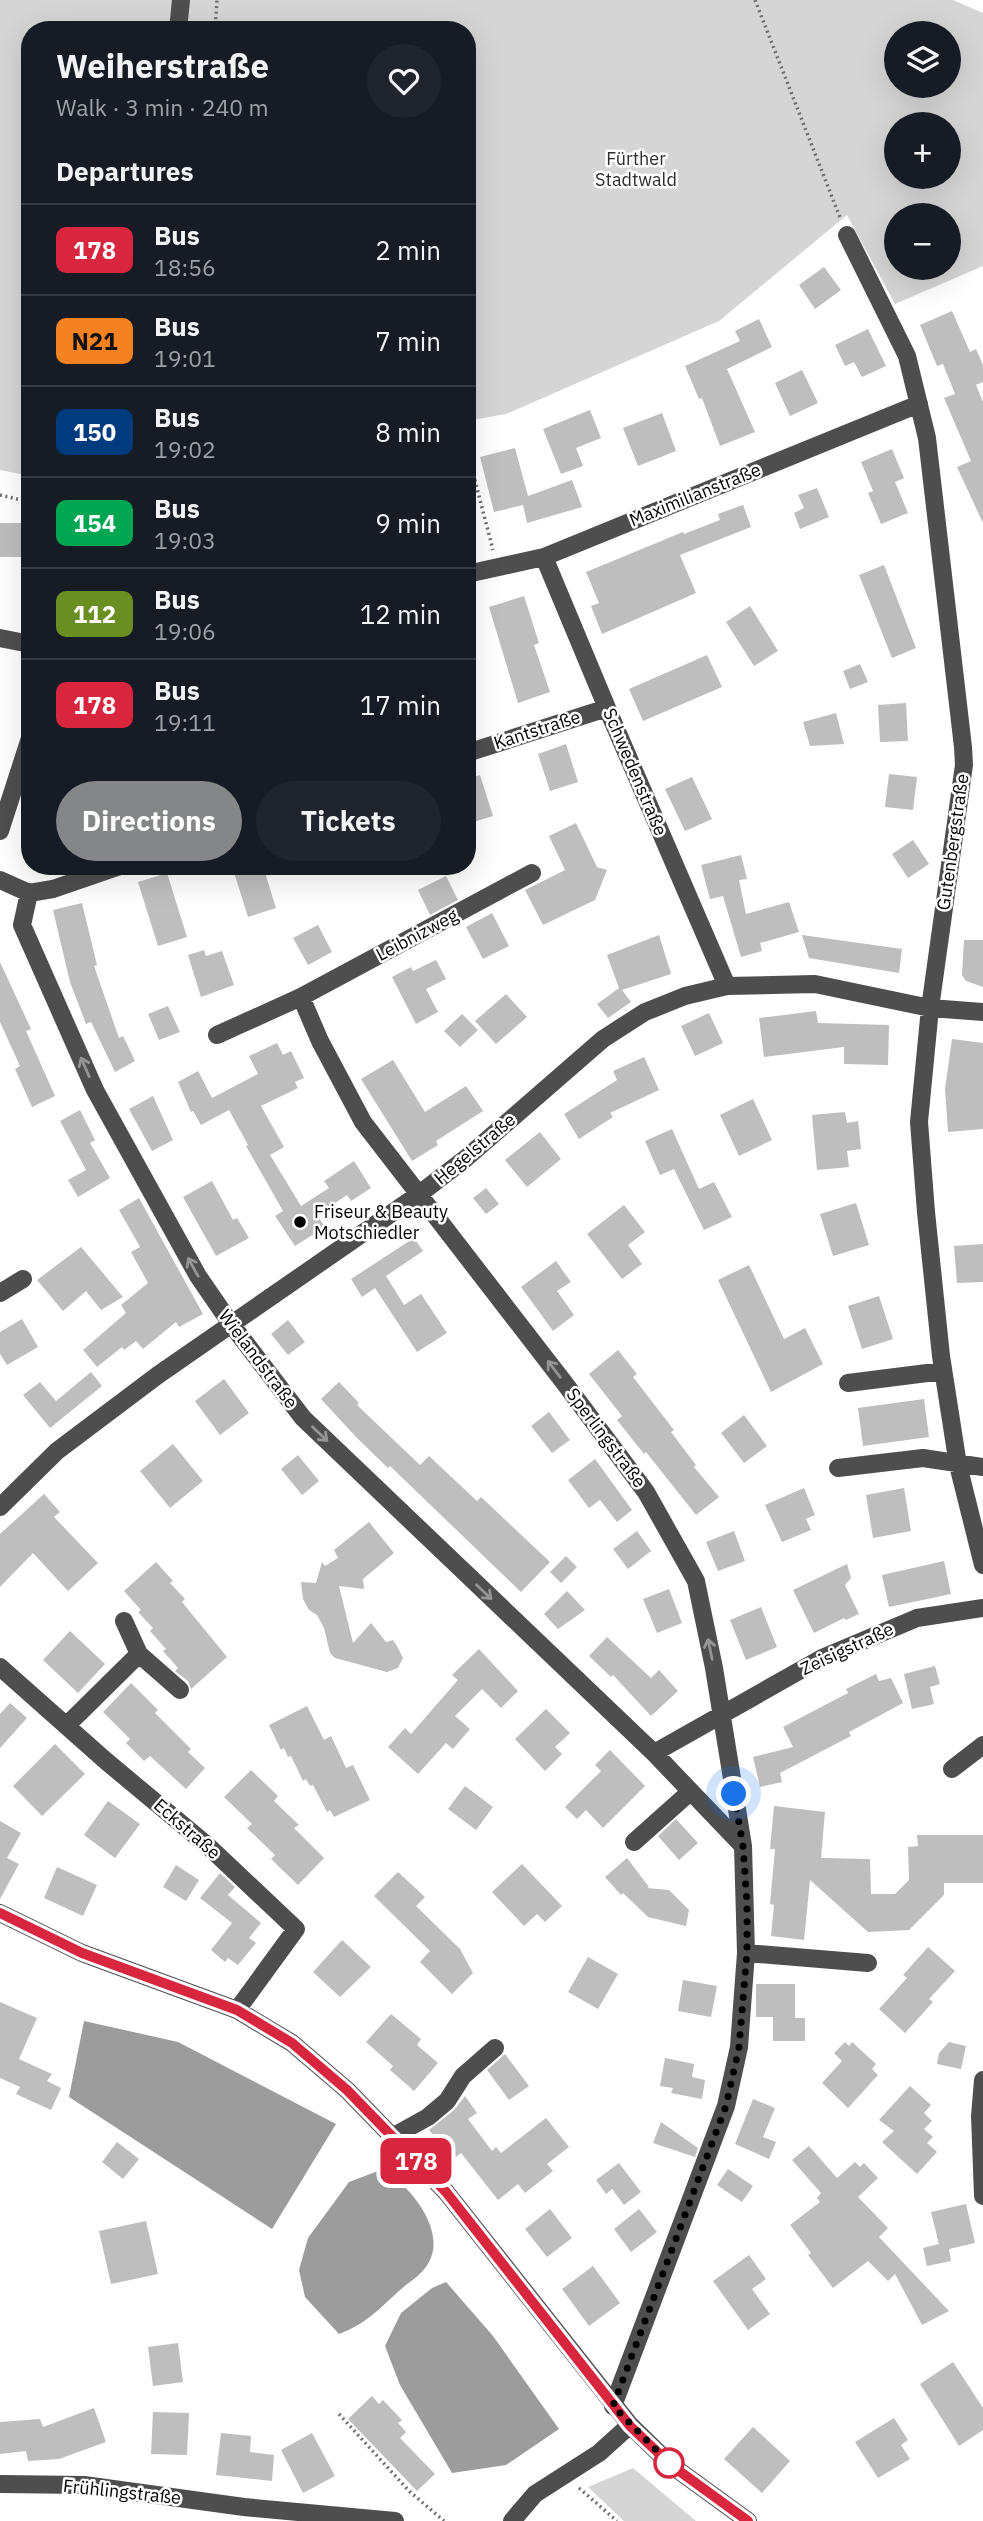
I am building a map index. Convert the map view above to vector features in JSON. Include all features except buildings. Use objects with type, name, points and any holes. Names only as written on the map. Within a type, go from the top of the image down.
[{"type":"street","points":[[179,21],[181,0]]},
{"type":"street","name":"Gutenbergstraße","points":[[847,235],[907,356],[919,404],[928,450],[964,765],[930,1008],[919,1122],[943,1371],[958,1465],[983,1565]]},
{"type":"street","name":"Maximilianstraße","points":[[476,573],[544,557],[919,404]]},
{"type":"street","name":"Schwedenstraße","points":[[544,557],[727,986]]},
{"type":"street","points":[[0,638],[21,642]]},
{"type":"street","name":"Kantstraße","points":[[476,749],[607,708]]},
{"type":"street","points":[[0,831],[21,766]]},
{"type":"street","name":"Leibnizweg","points":[[217,1035],[301,997],[532,873]]},
{"type":"street","points":[[0,880],[29,893],[53,889],[94,875]]},
{"type":"street","name":"Wielandstraße","points":[[29,893],[22,925],[94,1090],[198,1276],[231,1324],[303,1418],[654,1753],[743,1846]]},
{"type":"street","name":"Hegelstraße","points":[[0,1507],[57,1451],[158,1375],[418,1195],[465,1159],[603,1039],[645,1012],[685,996],[727,986],[815,985],[930,1008],[983,1012]]},
{"type":"street","points":[[301,997],[320,1041],[363,1122],[418,1195]]},
{"type":"street","name":"Sperlingstraße","points":[[418,1195],[508,1308],[646,1492],[696,1581],[714,1668],[743,1846],[747,1952],[739,2047],[726,2106],[613,2406]]},
{"type":"street","points":[[0,1293],[23,1279]]},
{"type":"street","points":[[848,1384],[943,1371]]},
{"type":"street","points":[[838,1468],[923,1458],[983,1467]]},
{"type":"street","name":"Zeisigstraße","points":[[654,1753],[822,1658],[917,1618],[983,1608]]},
{"type":"street","points":[[124,1621],[139,1654],[180,1690]]},
{"type":"street","points":[[66,1726],[139,1654]]},
{"type":"street","name":"Eckstraße","points":[[0,1667],[208,1846],[296,1929],[237,2010]]},
{"type":"street","points":[[952,1769],[983,1745]]},
{"type":"street","points":[[634,1842],[690,1792]]},
{"type":"street","points":[[2,1917],[82,1953],[237,2010],[292,2043],[347,2090],[446,2192],[630,2426],[671,2465],[748,2521]]},
{"type":"street","points":[[747,1952],[868,1963]]},
{"type":"street","points":[[392,2137],[438,2109],[447,2101],[463,2076],[495,2048]]},
{"type":"street","points":[[983,2080],[980,2116],[983,2196]]},
{"type":"street","points":[[512,2521],[535,2494],[598,2453],[630,2426]]},
{"type":"street","name":"Frühlingstraße","points":[[0,2484],[84,2485],[243,2514],[395,2521]]},
{"type":"path","points":[[216,21],[217,0]]},
{"type":"path","points":[[755,0],[847,235]]},
{"type":"path","points":[[476,484],[498,569]]},
{"type":"path","points":[[0,495],[21,500]]},
{"type":"path","points":[[339,2414],[409,2491],[444,2521]]},
{"type":"path","points":[[562,2478],[582,2490],[617,2521]]},
{"type":"green space","name":"Fürther Stadtwald","points":[[0,0],[953,0],[983,13],[983,266],[961,276],[961,203],[884,203],[884,280],[951,280],[895,304],[847,215],[719,321],[506,414],[476,419],[476,21],[21,21],[21,474],[0,470]]},
{"type":"green space","points":[[633,2468],[696,2521],[624,2521],[588,2487]]},
{"type":"shaded area","points":[[84,2021],[178,2042],[336,2124],[272,2229],[69,2097]]},
{"type":"shaded area","points":[[378,2171],[397,2180],[420,2206],[431,2227],[433,2250],[430,2260],[420,2273],[379,2310],[365,2321],[339,2334],[305,2297],[299,2270],[308,2238],[349,2182]]},
{"type":"shaded area","points":[[446,2282],[493,2336],[559,2429],[506,2465],[452,2473],[400,2385],[385,2346],[401,2313],[432,2288]]},
{"type":"bus line","name":"178","points":[[0,1913],[82,1953],[237,2010],[292,2043],[347,2090],[446,2192],[630,2426],[671,2465],[748,2521]]},
{"type":"place","name":"Friseur & Beauty Motschiedler","points":[[300,1222]]},
{"type":"route","points":[[669,2463],[671,2465],[613,2406],[726,2106],[739,2047],[747,1952],[747,1903],[743,1846],[734,1794]]}]
